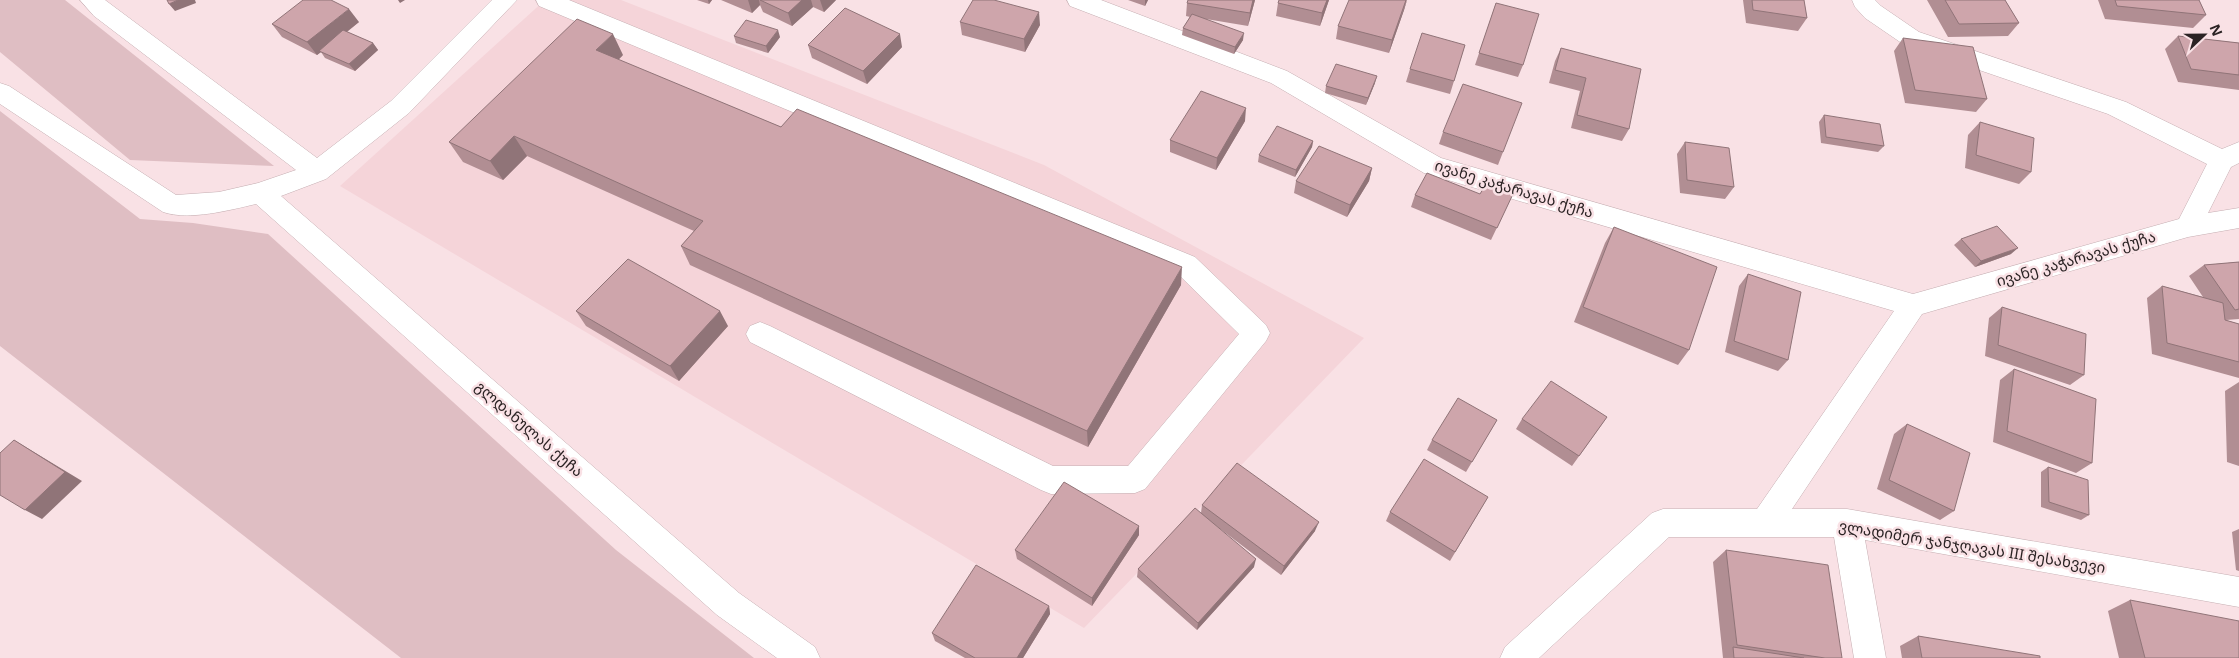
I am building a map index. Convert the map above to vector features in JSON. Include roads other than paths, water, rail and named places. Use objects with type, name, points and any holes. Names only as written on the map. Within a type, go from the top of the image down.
[{"type":"street","points":[[92,0],[102,10],[317,172]]},
{"type":"street","points":[[0,92],[172,204],[219,202],[261,193],[317,172],[400,107],[506,0]]},
{"type":"street","points":[[548,0],[1186,265],[1256,333],[1135,479],[1050,480],[760,334]]},
{"type":"street","name":"ივანე კაჭარავას ქუჩა","points":[[1078,0],[1279,77],[1433,166],[1913,306],[2188,227],[2239,218]]},
{"type":"street","points":[[1862,1],[1873,12],[1911,38],[2117,108],[2231,156],[2188,227]]},
{"type":"street","name":"გლდანულას ქუჩა","points":[[261,193],[728,604],[804,658]]},
{"type":"street","points":[[1764,524],[1913,306]]},
{"type":"street","name":"ვლადიმერ ჯანჯღავას III შესახვევი","points":[[1516,658],[1663,523],[1847,523],[2239,592]]},
{"type":"street","points":[[1847,523],[1870,658]]}]
